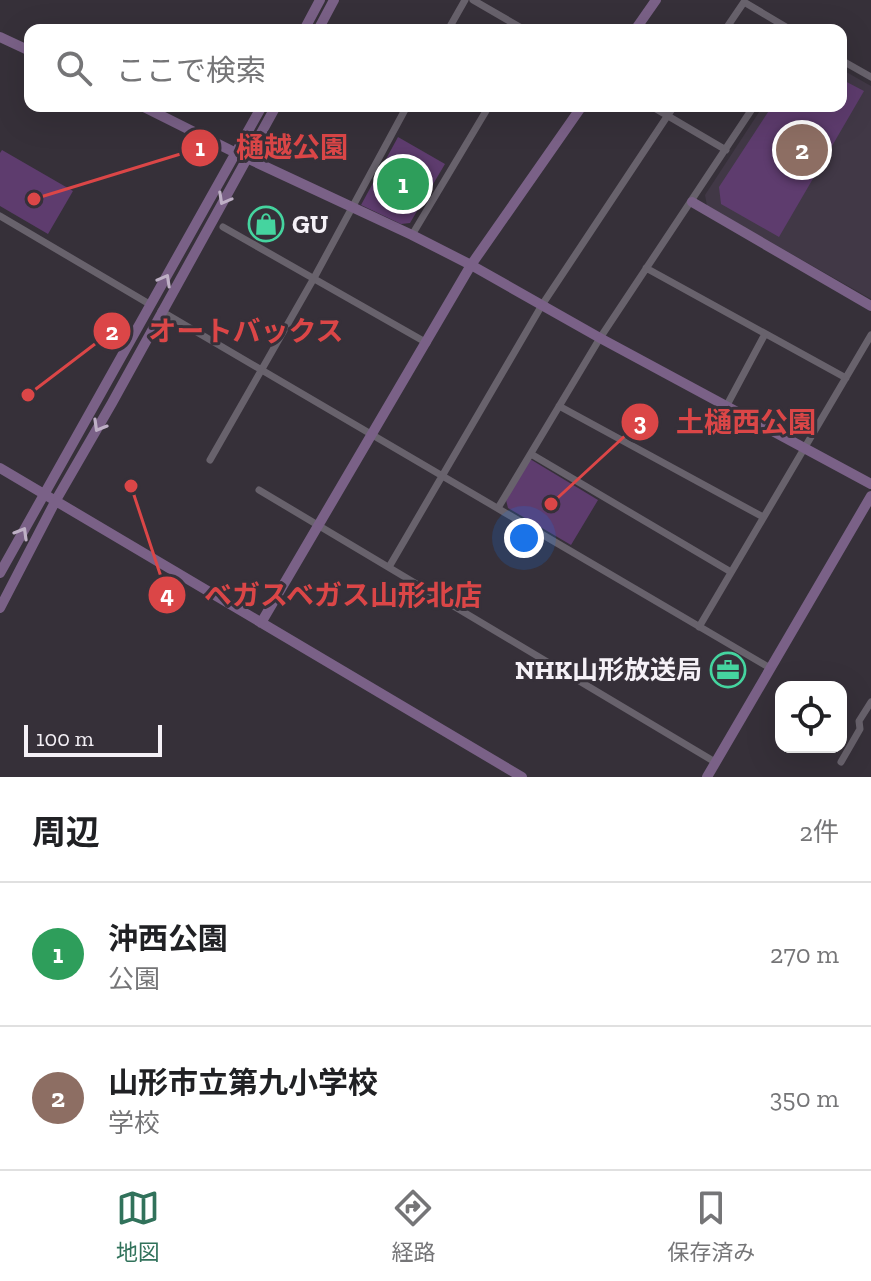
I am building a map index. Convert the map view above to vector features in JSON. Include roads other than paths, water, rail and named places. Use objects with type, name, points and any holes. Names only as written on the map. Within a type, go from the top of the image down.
[{"type":"street","points":[[307,24],[320,0]]},
{"type":"street","points":[[321,24],[334,0]]},
{"type":"street","points":[[451,24],[465,0]]},
{"type":"street","points":[[473,0],[515,24]]},
{"type":"street","points":[[639,24],[656,0]]},
{"type":"street","points":[[729,24],[744,2],[781,24]]},
{"type":"street","points":[[0,37],[24,48]]},
{"type":"street","points":[[847,63],[871,77]]},
{"type":"street","points":[[154,112],[471,265],[871,484]]},
{"type":"street","points":[[0,573],[259,112]]},
{"type":"street","points":[[0,608],[56,500],[273,112]]},
{"type":"street","points":[[210,460],[404,112]]},
{"type":"street","points":[[412,235],[485,112]]},
{"type":"street","points":[[261,623],[471,265],[578,112]]},
{"type":"street","points":[[661,112],[726,150]]},
{"type":"street","points":[[389,567],[542,305],[670,112]]},
{"type":"street","points":[[498,508],[600,338],[750,112]]},
{"type":"street","points":[[692,202],[871,306]]},
{"type":"street","points":[[0,216],[151,305]]},
{"type":"street","points":[[223,227],[427,343]]},
{"type":"street","points":[[646,268],[846,378]]},
{"type":"street","points":[[161,311],[770,668]]},
{"type":"street","points":[[727,405],[765,334]]},
{"type":"street","points":[[699,627],[871,335]]},
{"type":"street","points":[[559,406],[763,517]]},
{"type":"street","points":[[531,454],[731,572]]},
{"type":"street","points":[[0,468],[522,777]]},
{"type":"street","points":[[259,490],[715,762]]},
{"type":"street","points":[[707,777],[871,496]]},
{"type":"street","points":[[841,762],[871,702]]},
{"type":"place","name":"山形市立第九小学校","points":[[802,150]]},
{"type":"place","name":"沖西公園","points":[[403,184]]},
{"type":"place","name":"樋越公園","points":[[34,199]]},
{"type":"place","name":"GU","points":[[266,224]]},
{"type":"place","name":"オートバックス","points":[[28,395]]},
{"type":"place","name":"ベガスベガス山形北店","points":[[131,486]]},
{"type":"place","name":"土樋西公園","points":[[551,504]]},
{"type":"place","name":"NHK山形放送局","points":[[728,670]]}]
